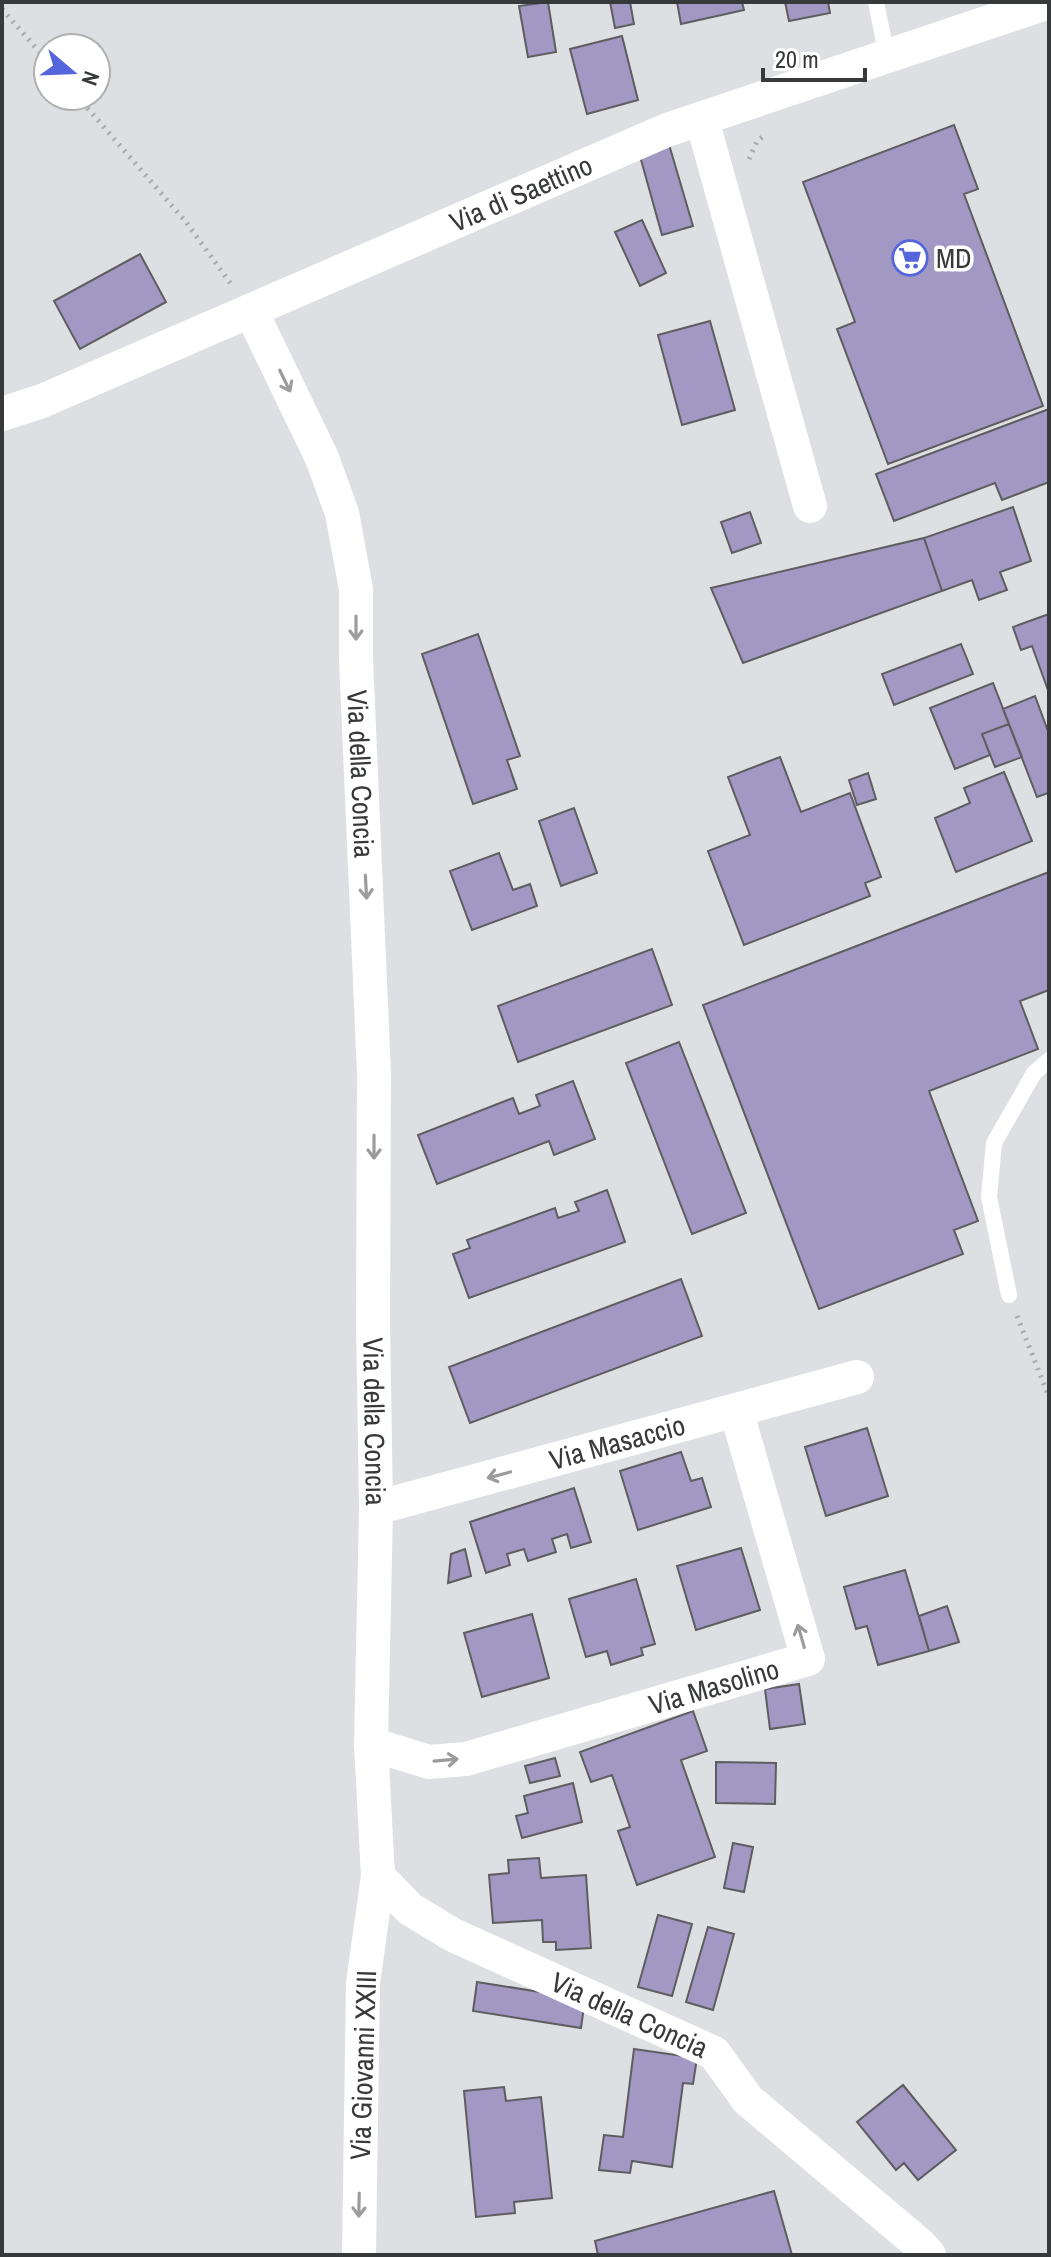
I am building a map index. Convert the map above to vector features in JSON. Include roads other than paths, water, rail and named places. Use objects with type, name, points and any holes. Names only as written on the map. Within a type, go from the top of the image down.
[{"type":"street","name":"Via di Saettino","points":[[2,414],[42,401],[667,130],[1049,2]]},
{"type":"street","points":[[702,120],[810,506]]},
{"type":"street","name":"Via della Concia","points":[[251,311],[322,458],[342,513],[356,589],[356,659],[374,1074],[376,1508],[371,1744],[378,1876],[410,1909],[453,1935],[714,2053],[748,2100],[929,2255]]},
{"type":"street","name":"Via Masaccio","points":[[376,1508],[857,1377]]},
{"type":"street","name":"Via Masolino","points":[[371,1744],[429,1762],[466,1759],[808,1659],[736,1410]]},
{"type":"street","name":"Via Giovanni XXIII","points":[[359,2255],[363,1983],[378,1876]]},
{"type":"lane","points":[[876,2],[887,57]]},
{"type":"lane","points":[[1009,1295],[989,1197],[994,1143],[1034,1073],[1049,1060]]},
{"type":"place","name":"MD","points":[[910,258]]}]
